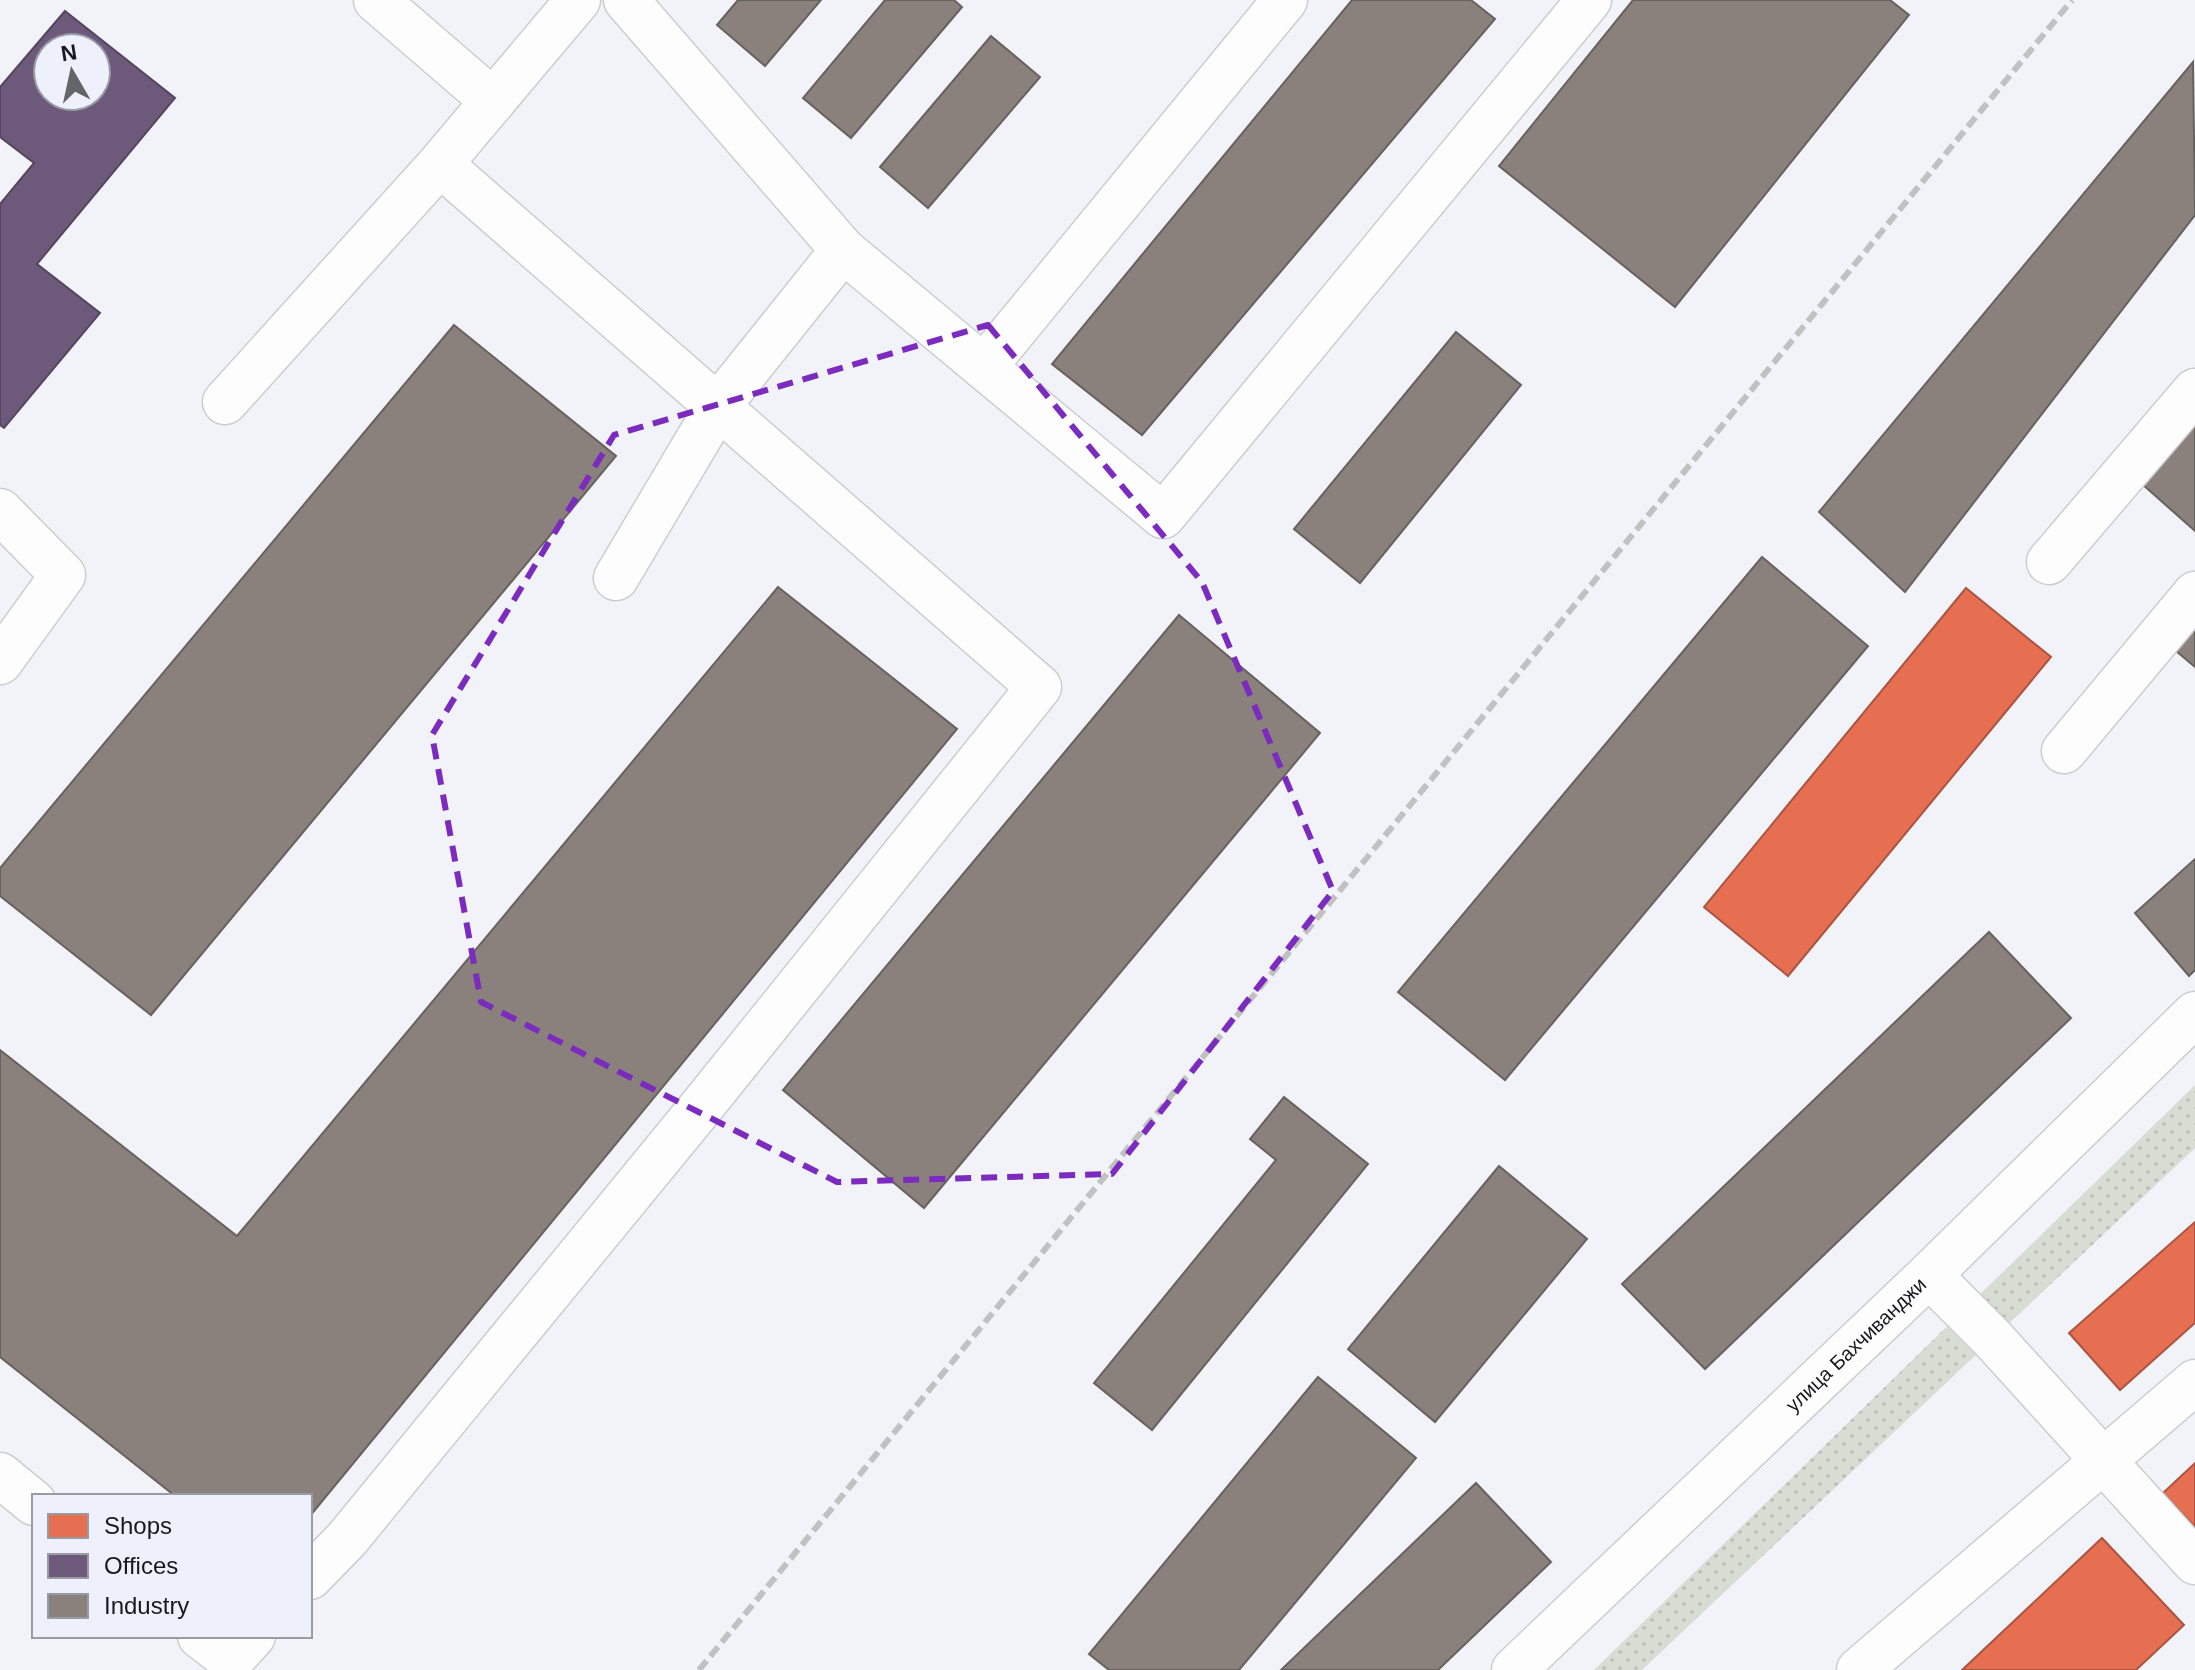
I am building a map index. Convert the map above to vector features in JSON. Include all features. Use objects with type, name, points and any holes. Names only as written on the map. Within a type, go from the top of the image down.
[{"type":"main road","points":[[376,0],[493,101]]},
{"type":"main road","points":[[225,402],[440,164],[578,0]]},
{"type":"main road","points":[[626,0],[843,250],[1163,516],[1589,0]]},
{"type":"main road","points":[[984,367],[1285,0]]},
{"type":"main road","points":[[312,1575],[347,1539],[702,1106],[1039,687],[440,164]]},
{"type":"main road","points":[[616,578],[718,406],[843,250]]},
{"type":"main road","points":[[2049,562],[2195,391]]},
{"type":"main road","points":[[0,511],[63,575],[0,662]]},
{"type":"main road","points":[[2064,751],[2195,594]]},
{"type":"main road","name":"улица Бахчиванджи","points":[[1514,1670],[2194,1018]]},
{"type":"main road","points":[[1929,1275],[1993,1339],[2195,1562]]},
{"type":"main road","points":[[1859,1670],[2195,1382]]},
{"type":"main road","points":[[0,1475],[32,1501]]},
{"type":"main road","points":[[203,1638],[231,1660],[251,1638]]},
{"type":"highlighted area","points":[[988,325],[1202,582],[1333,891],[1112,1174],[837,1182],[481,1002],[432,735],[614,435]]},
{"type":"shaded area","points":[[2195,1085],[2195,1148],[1642,1670],[1594,1670]]},
{"type":"building: Shops","points":[[1966,588],[2051,657],[1788,976],[1704,907]]},
{"type":"building: Shops","points":[[2195,1222],[2195,1323],[2120,1390],[2069,1333]]},
{"type":"building: Shops","points":[[2195,1463],[2195,1527],[2163,1493]]},
{"type":"building: Shops","points":[[2102,1538],[2184,1625],[2136,1670],[1962,1670]]},
{"type":"building: Offices","points":[[65,11],[92,32],[47,32]]},
{"type":"building: Offices","points":[[112,48],[175,98],[37,264],[100,313],[4,428],[0,425],[0,204],[34,163],[0,137],[0,87],[32,50],[32,112],[112,112]]},
{"type":"building: Industry","points":[[738,0],[821,0],[765,66],[717,25]]},
{"type":"building: Industry","points":[[885,0],[954,0],[962,7],[851,138],[803,98]]},
{"type":"building: Industry","points":[[1352,0],[1471,0],[1495,19],[1142,435],[1052,364]]},
{"type":"building: Industry","points":[[1633,0],[1890,0],[1909,15],[1675,307],[1499,166]]},
{"type":"building: Industry","points":[[991,36],[1040,77],[928,208],[880,167]]},
{"type":"building: Industry","points":[[2193,62],[2195,215],[1905,592],[1819,512]]},
{"type":"building: Industry","points":[[454,325],[616,456],[151,1015],[0,896],[0,868]]},
{"type":"building: Industry","points":[[1456,332],[1521,385],[1360,583],[1294,529]]},
{"type":"building: Industry","points":[[2195,404],[2195,531],[2133,476]]},
{"type":"building: Industry","points":[[1762,557],[1868,646],[1505,1080],[1398,992]]},
{"type":"building: Industry","points":[[778,587],[957,729],[312,1514],[312,1494],[172,1494],[0,1357],[0,1050],[237,1236]]},
{"type":"building: Industry","points":[[2195,613],[2195,667],[2169,645]]},
{"type":"building: Industry","points":[[1179,615],[1320,733],[924,1208],[783,1090]]},
{"type":"building: Industry","points":[[2195,859],[2195,970],[2189,976],[2135,913]]},
{"type":"building: Industry","points":[[1989,932],[2071,1018],[1705,1369],[1622,1284]]},
{"type":"building: Industry","points":[[1284,1097],[1368,1164],[1152,1430],[1094,1383],[1276,1160],[1250,1139]]},
{"type":"building: Industry","points":[[1499,1166],[1587,1239],[1435,1422],[1348,1349]]},
{"type":"building: Industry","points":[[1318,1377],[1416,1458],[1239,1670],[1109,1670],[1089,1654]]},
{"type":"building: Industry","points":[[1476,1483],[1551,1562],[1438,1670],[1281,1670]]},
{"type":"railway","points":[[699,1670],[2072,0]]}]
